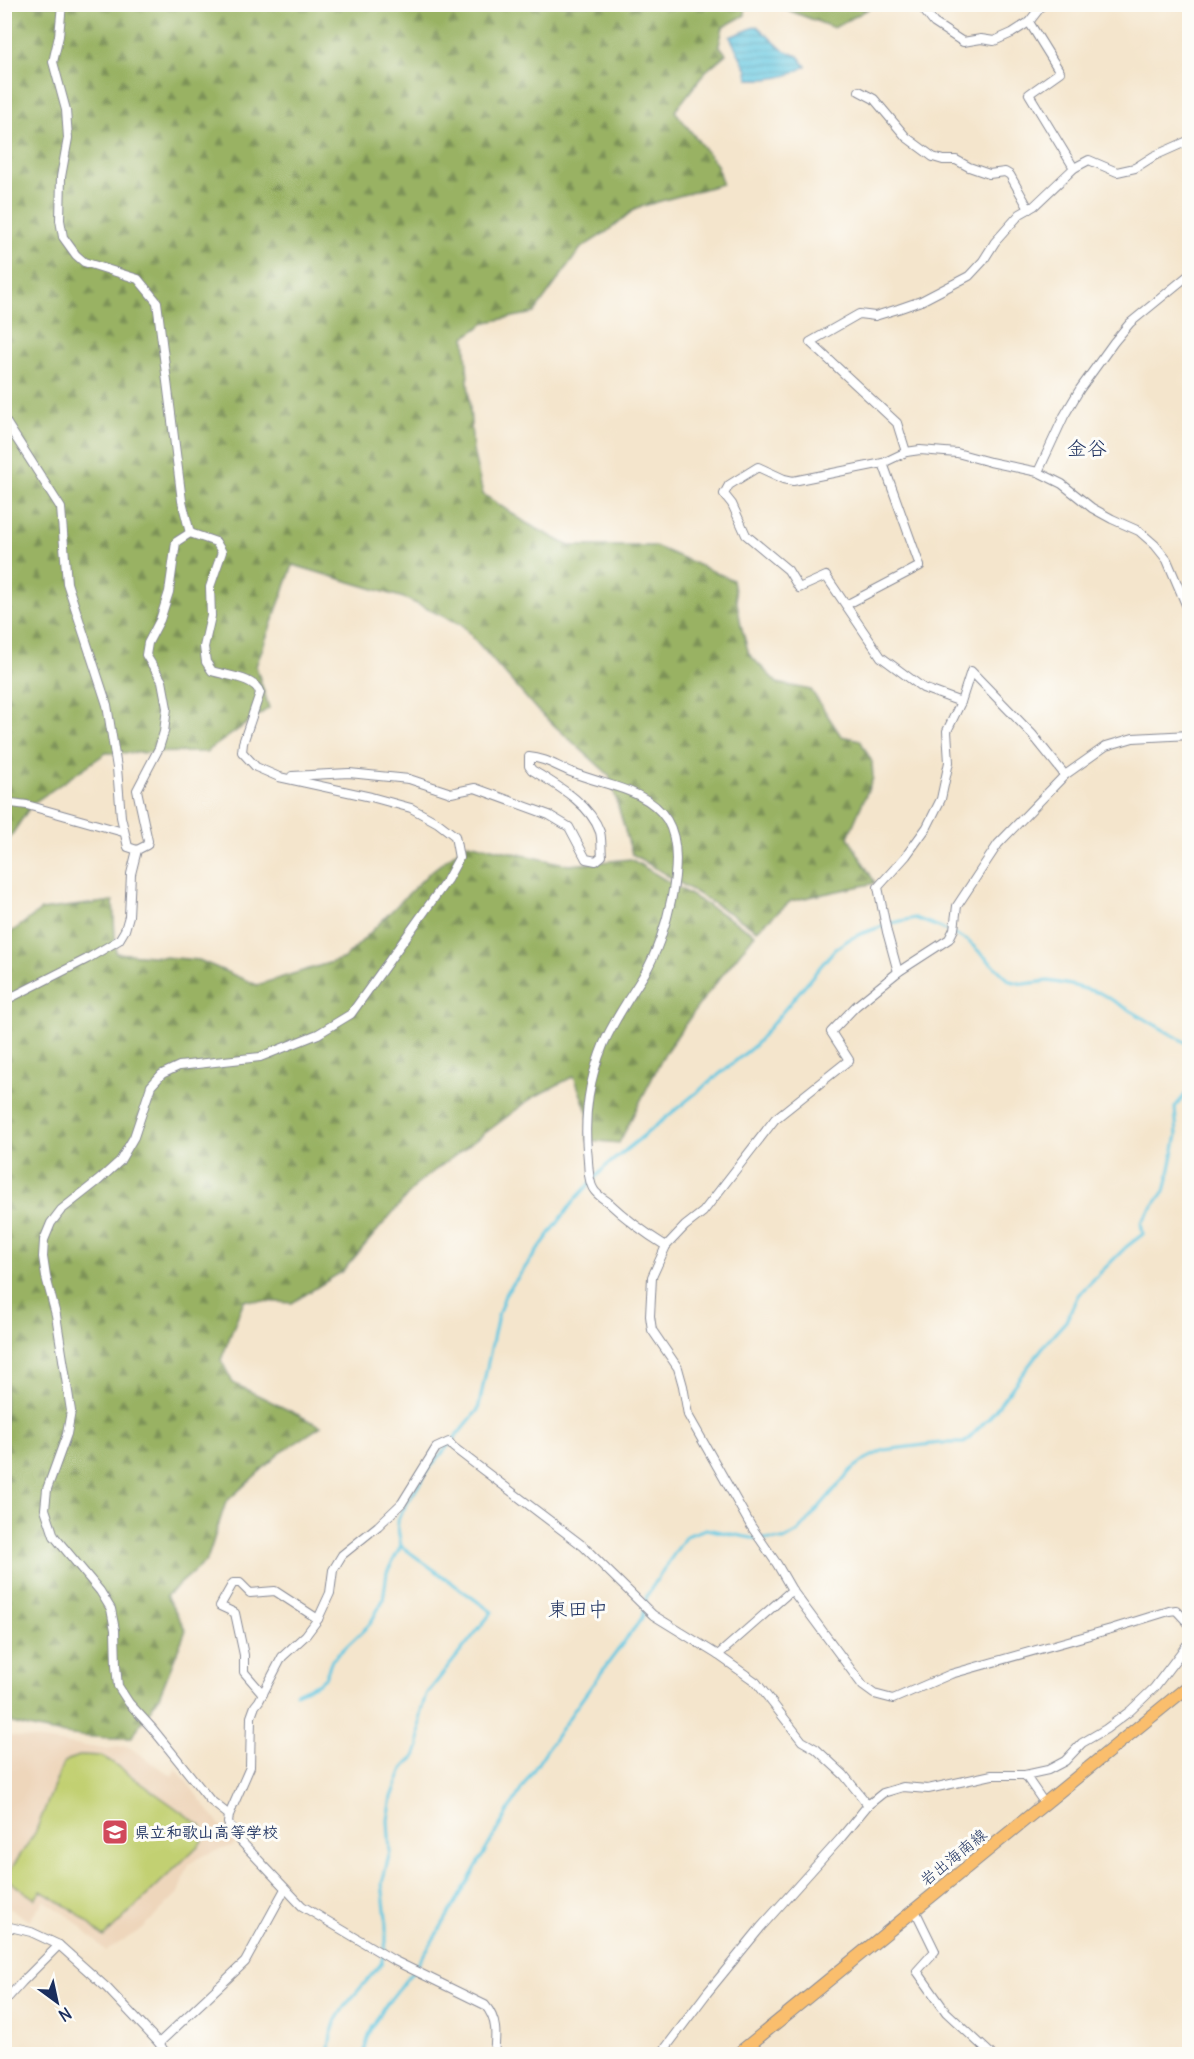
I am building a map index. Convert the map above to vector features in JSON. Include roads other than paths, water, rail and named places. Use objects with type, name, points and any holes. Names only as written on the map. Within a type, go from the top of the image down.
[{"type":"main road","name":"岩出海南線","points":[[738,2055],[1190,1685]]},
{"type":"street","points":[[62,4],[53,63],[66,110],[68,138],[61,177],[60,220],[63,237],[84,262],[138,279],[157,302],[182,501],[190,533]]},
{"type":"street","points":[[919,4],[934,23],[963,42],[981,39],[994,41],[1012,33],[1029,22],[1043,4]]},
{"type":"street","points":[[1029,22],[1060,72],[1029,94],[1074,168]]},
{"type":"street","points":[[859,91],[874,99],[906,137],[933,157],[956,160],[989,174],[1005,172],[1010,175],[1029,209]]},
{"type":"street","points":[[906,452],[897,423],[810,342],[859,314],[875,316],[921,301],[969,276],[984,261],[995,242],[1020,214],[1034,206],[1074,168],[1089,160],[1117,172],[1135,168],[1154,156],[1190,140]]},
{"type":"street","points":[[1038,472],[1064,416],[1108,350],[1130,323],[1190,274]]},
{"type":"street","points":[[4,419],[61,508],[67,583],[107,705],[117,768],[123,832],[128,847],[137,850],[147,845],[148,841],[137,790],[159,748],[164,732],[166,708],[162,681],[146,655],[148,643],[160,620],[169,592],[176,542],[190,533]]},
{"type":"street","points":[[961,702],[923,688],[881,657],[826,576],[799,588],[788,570],[746,535],[732,504],[724,494],[729,485],[758,467],[793,481],[883,463],[906,452],[920,450],[957,453],[1038,472],[1062,483],[1092,508],[1139,531],[1155,545],[1167,560],[1189,611]]},
{"type":"street","points":[[846,605],[920,566],[883,463]]},
{"type":"street","points":[[190,533],[216,543],[222,552],[210,587],[211,616],[204,647],[206,662],[212,671],[251,682],[258,687],[260,693],[245,734],[242,752],[256,766],[279,777],[370,796],[411,808],[438,823],[455,836],[459,858],[447,880],[351,1014],[318,1034],[260,1057],[179,1066],[162,1074],[151,1086],[134,1137],[120,1161],[61,1210],[51,1223],[44,1240],[43,1257],[46,1277],[56,1316],[71,1411],[67,1434],[47,1489],[45,1509],[54,1536],[100,1591],[111,1609],[115,1630],[118,1686],[129,1703],[210,1800],[229,1815]]},
{"type":"street","points":[[898,972],[878,887],[920,837],[941,799],[950,762],[947,731],[961,702],[971,671],[1032,734],[1065,775]]},
{"type":"street","points":[[1190,735],[1134,738],[1106,746],[1065,775],[998,844],[957,906],[954,929],[949,939],[898,972],[856,1006],[831,1032],[849,1060],[775,1119],[703,1212],[685,1226],[666,1246],[652,1277],[650,1316],[652,1330],[678,1368],[688,1415],[751,1526],[792,1590],[863,1686],[874,1694],[892,1699],[951,1674],[1168,1611],[1176,1610],[1190,1625]]},
{"type":"street","points":[[279,777],[349,773],[409,779],[451,793],[475,788],[549,815],[569,827],[586,859],[596,861],[602,856],[600,832],[587,811],[565,791],[532,770],[529,766],[529,757],[540,758],[570,772],[632,792],[653,805],[667,820],[677,850],[671,906],[646,971],[623,1006],[605,1041],[587,1097],[585,1130],[590,1178],[594,1190],[634,1226],[666,1246]]},
{"type":"street","points":[[4,802],[27,805],[123,832]]},
{"type":"street","points":[[4,1000],[87,959],[119,940],[129,916],[131,874],[137,850]]},
{"type":"street","points":[[494,2055],[496,2029],[492,2013],[485,2005],[393,1960],[302,1906],[236,1835],[228,1823],[229,1815],[250,1767],[251,1717],[255,1706],[282,1658],[318,1620],[330,1593],[333,1570],[342,1555],[402,1503],[436,1448],[449,1442],[583,1546],[653,1615],[718,1655],[756,1682],[802,1741],[816,1749],[844,1775],[868,1805]]},
{"type":"street","points":[[263,1694],[244,1672],[244,1655],[235,1613],[220,1606],[233,1583],[240,1583],[250,1593],[276,1591],[318,1620]]},
{"type":"street","points":[[718,1655],[755,1620],[792,1590]]},
{"type":"street","points":[[661,2055],[761,1927],[834,1847],[868,1805],[884,1793],[903,1787],[928,1788],[992,1775],[1026,1775],[1048,1770],[1065,1761],[1082,1743],[1130,1711],[1154,1688],[1186,1646],[1190,1644]]},
{"type":"street","points":[[1026,1775],[1045,1804]]},
{"type":"street","points":[[159,2043],[245,1962],[285,1889]]},
{"type":"street","points":[[915,1910],[935,1951],[917,1971],[946,2012],[992,2055]]},
{"type":"street","points":[[4,1934],[10,1928],[31,1932],[59,1945],[107,1988],[159,2043],[166,2055]]},
{"type":"street","points":[[4,2002],[59,1945]]},
{"type":"water","points":[[757,26],[783,50],[798,56],[806,66],[778,77],[748,79],[747,70],[730,37]]},
{"type":"waterway","points":[[296,1693],[325,1678],[332,1660],[370,1624],[383,1600],[387,1572],[401,1546],[397,1523],[400,1515],[428,1470],[478,1410],[498,1315],[505,1295],[573,1202],[605,1167],[754,1046],[835,949],[863,933],[915,918],[968,941],[1010,981],[1024,984],[1048,981],[1100,993],[1190,1045]]},
{"type":"waterway","points":[[364,2054],[378,2017],[432,1942],[548,1748],[642,1618],[647,1595],[686,1536],[706,1529],[751,1538],[784,1540],[798,1532],[851,1470],[866,1459],[884,1450],[940,1443],[964,1443],[989,1418],[1046,1343],[1066,1321],[1078,1295],[1126,1247],[1143,1234],[1141,1223],[1166,1188],[1177,1135],[1175,1107],[1190,1089]]},
{"type":"waterway","points":[[328,2054],[336,2020],[344,2007],[381,1964],[386,1942],[382,1883],[390,1852],[388,1820],[392,1797],[403,1769],[415,1756],[419,1746],[420,1714],[426,1695],[492,1612],[401,1546]]},
{"type":"place","name":"県立和歌山高等学校","points":[[115,1832]]},
{"type":"district","name":"金谷","points":[[1087,448]]},
{"type":"district","name":"東田中","points":[[578,1609]]}]
